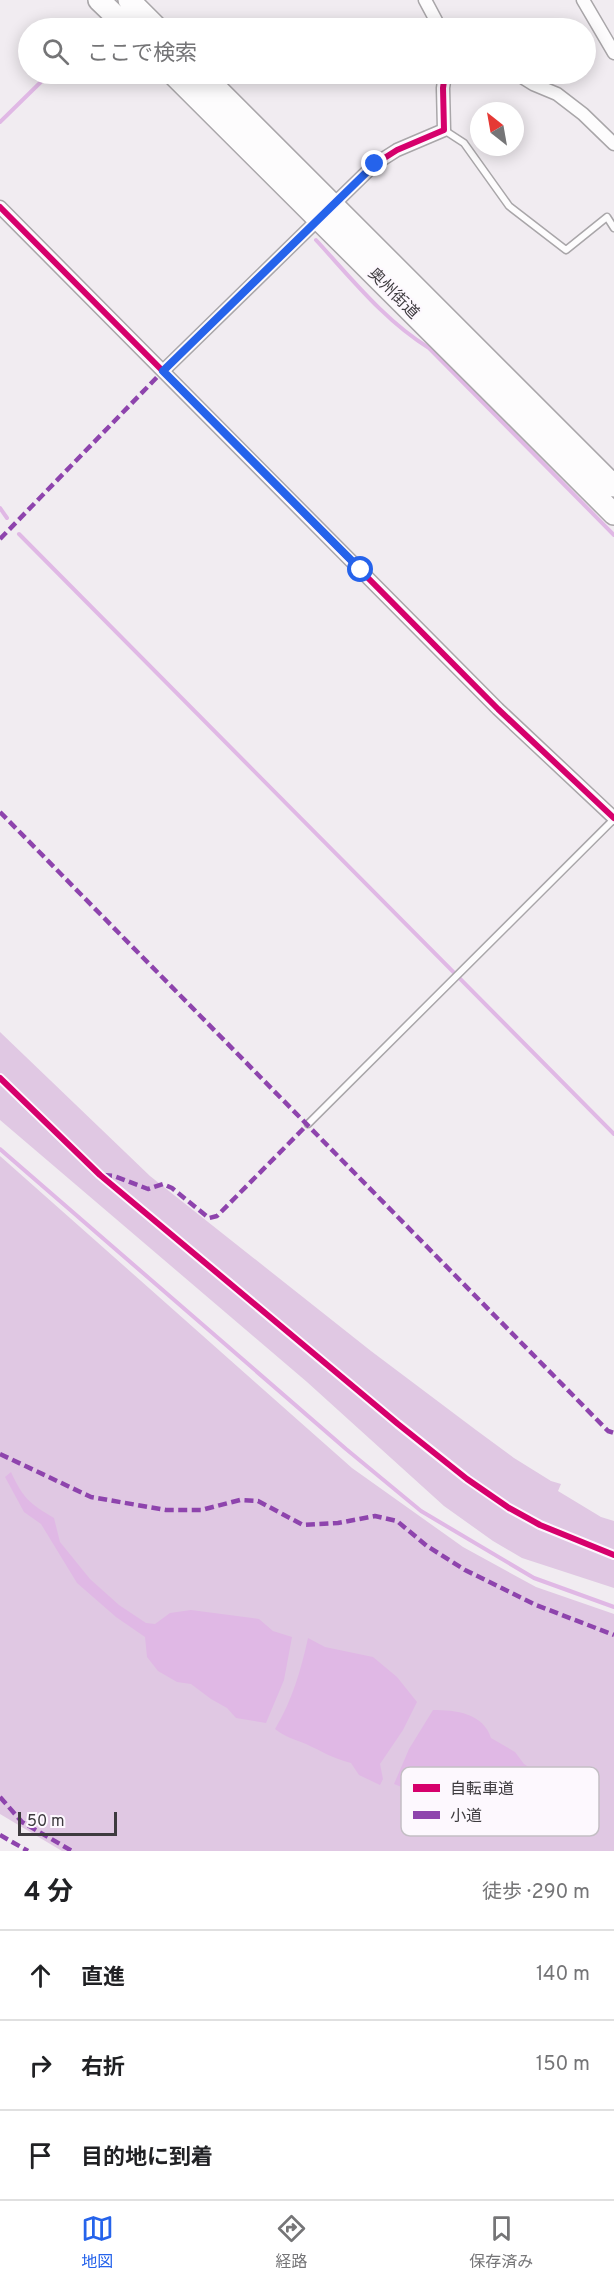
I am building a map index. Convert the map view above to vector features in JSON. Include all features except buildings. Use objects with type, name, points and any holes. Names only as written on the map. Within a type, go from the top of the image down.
[{"type":"highway","points":[[99,0],[118,18]]},
{"type":"highway","points":[[129,0],[147,18]]},
{"type":"highway","name":"奥州街道","points":[[184,84],[325,211],[614,486]]},
{"type":"highway","name":"奥州街道","points":[[211,84],[325,211],[614,514]]},
{"type":"street","points":[[425,0],[435,18]]},
{"type":"street","points":[[583,0],[594,18]]},
{"type":"street","points":[[596,22],[614,53]]},
{"type":"street","points":[[163,371],[375,164],[386,156],[444,130],[444,84]]},
{"type":"street","points":[[534,84],[558,94],[614,144]]},
{"type":"street","points":[[0,207],[498,709],[614,819]]},
{"type":"lane","points":[[444,130],[464,143],[509,206],[566,250],[607,217],[614,228]]},
{"type":"lane","points":[[308,1124],[614,819]]},
{"type":"shaded area","points":[[0,1032],[150,1176],[371,1351],[476,1430],[514,1458],[551,1481],[561,1484],[558,1491],[601,1517],[614,1521],[614,1588],[522,1558],[493,1541],[444,1506],[307,1382],[0,1120]]},
{"type":"shaded area","points":[[0,1156],[352,1468],[463,1547],[536,1587],[614,1614],[614,1851],[62,1851],[0,1814]]},
{"type":"shaded area","points":[[11,1472],[28,1499],[54,1518],[60,1542],[90,1579],[119,1605],[146,1623],[155,1624],[170,1613],[191,1610],[259,1619],[273,1631],[292,1637],[284,1680],[266,1723],[236,1718],[227,1708],[191,1684],[177,1682],[158,1671],[147,1657],[145,1637],[116,1617],[77,1583],[41,1524],[24,1512],[5,1477]]},
{"type":"shaded area","points":[[308,1638],[325,1647],[373,1657],[397,1677],[417,1702],[403,1730],[380,1764],[383,1779],[380,1785],[359,1775],[351,1763],[290,1738],[275,1729],[295,1685]]},
{"type":"shaded area","points":[[433,1710],[459,1712],[482,1723],[491,1738],[515,1752],[529,1767],[401,1767],[409,1749]]},
{"type":"shaded area","points":[[401,1768],[401,1787],[394,1784]]},
{"type":"waterway","points":[[104,18],[107,15]]},
{"type":"waterway","points":[[0,122],[39,84]]},
{"type":"waterway","points":[[316,240],[383,312],[429,348],[614,535]]},
{"type":"waterway","points":[[0,508],[7,518]]},
{"type":"waterway","points":[[19,534],[614,1134]]},
{"type":"waterway","points":[[0,1149],[346,1449],[421,1511],[534,1578],[614,1607]]},
{"type":"marked path","points":[[0,539],[163,371]]},
{"type":"marked path","points":[[0,812],[608,1431],[614,1433]]},
{"type":"marked path","points":[[103,1175],[114,1176],[148,1189],[163,1184],[172,1188],[209,1218],[217,1216],[308,1124]]},
{"type":"marked path","points":[[0,1454],[91,1497],[166,1510],[201,1510],[240,1500],[258,1501],[303,1525],[338,1523],[375,1516],[397,1521],[427,1546],[465,1570],[536,1605],[614,1635]]},
{"type":"marked path","points":[[0,1797],[22,1822],[72,1851]]},
{"type":"marked path","points":[[0,1835],[28,1851]]},
{"type":"cycle path","points":[[163,371],[375,164],[397,150],[444,130],[444,84]]},
{"type":"cycle path","points":[[0,207],[498,709],[614,818]]},
{"type":"cycle path","points":[[0,1078],[100,1175],[467,1479],[509,1508],[540,1525],[614,1555]]},
{"type":"route","points":[[361,570],[163,371],[375,164]]}]
